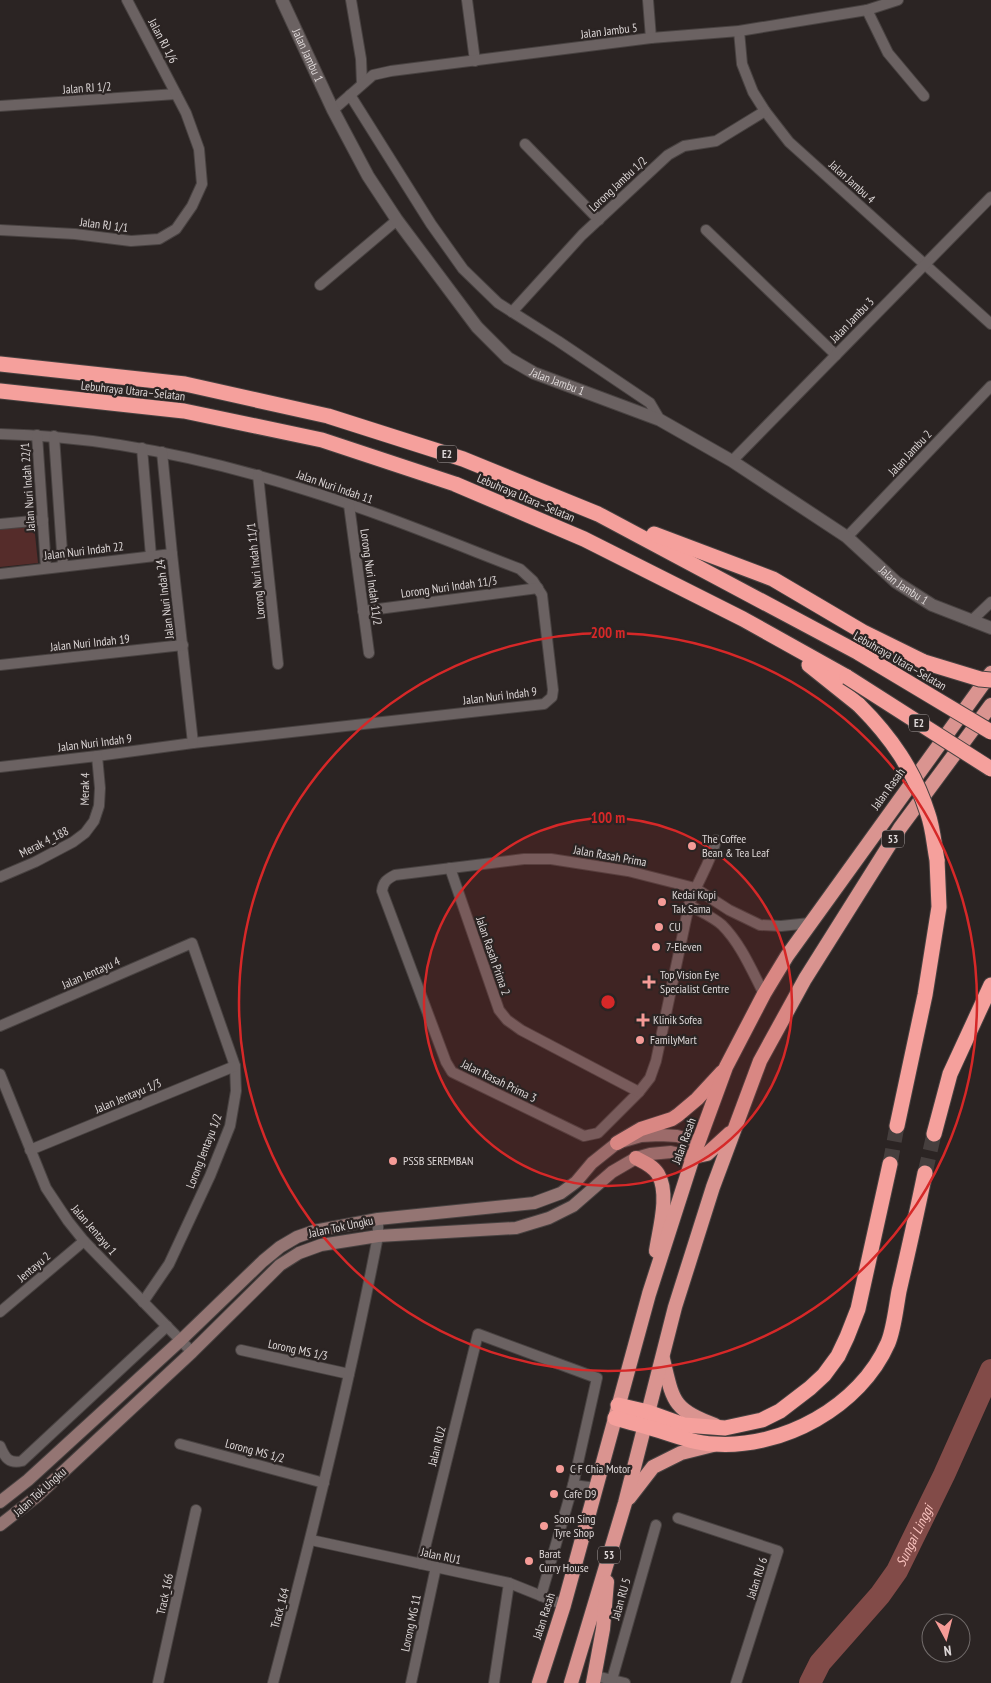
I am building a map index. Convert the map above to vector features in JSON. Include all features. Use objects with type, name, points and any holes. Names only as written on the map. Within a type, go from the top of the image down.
[{"type":"highway","name":"Lebuhraya Utara–Selatan","points":[[0,364],[185,384],[328,416],[463,459],[598,514],[858,653],[991,732]]},
{"type":"highway","name":"Lebuhraya Utara–Selatan","points":[[0,391],[184,411],[322,440],[455,484],[567,532],[743,619],[847,677],[991,769]]},
{"type":"highway","points":[[598,514],[773,579],[863,632],[924,662],[980,679],[991,680]]},
{"type":"highway","points":[[743,619],[813,667],[859,705],[891,739],[905,762],[929,815],[937,860],[939,907],[925,995],[897,1126]]},
{"type":"highway","name":"Jalan Rasah","points":[[539,1683],[564,1605],[649,1294],[693,1157],[703,1148],[726,1067],[764,994],[787,956],[991,673]]},
{"type":"highway","name":"53","points":[[571,1683],[625,1503],[675,1307],[713,1187],[760,1061],[810,971],[900,828],[991,705]]},
{"type":"highway","points":[[934,1134],[950,1074],[991,985]]},
{"type":"highway","points":[[617,1143],[641,1129],[672,1119],[678,1115],[697,1099],[726,1067]]},
{"type":"highway","points":[[713,1187],[703,1148],[733,1130]]},
{"type":"highway","points":[[636,1158],[648,1164],[658,1174],[663,1192],[663,1204],[649,1294]]},
{"type":"highway","points":[[616,1411],[646,1419],[684,1425],[725,1428],[762,1420],[780,1411],[810,1388],[824,1375],[838,1356],[858,1309],[890,1164]]},
{"type":"highway","points":[[646,1419],[694,1441],[714,1444],[736,1444],[777,1437],[804,1426],[841,1402],[870,1375],[888,1342],[926,1173]]},
{"type":"highway","points":[[663,1356],[672,1396],[682,1408],[695,1418],[725,1428]]},
{"type":"highway","points":[[625,1503],[653,1467],[681,1453],[714,1444]]},
{"type":"highway","points":[[594,1680],[603,1629],[610,1552]]},
{"type":"main road","name":"Jalan Tok Ungku","points":[[0,1502],[28,1480],[181,1340],[263,1261],[280,1247],[298,1237],[314,1231],[378,1219],[534,1204],[561,1193],[576,1182],[592,1163],[617,1143],[641,1136],[676,1136],[703,1148]]},
{"type":"main road","name":"Jalan Tok Ungku","points":[[0,1525],[36,1497],[192,1352],[280,1265],[299,1254],[321,1245],[378,1236],[516,1228],[549,1218],[573,1206],[612,1172],[636,1158],[650,1154],[671,1152],[693,1157]]},
{"type":"street","name":"Jalan RJ 1/6","points":[[127,0],[176,94]]},
{"type":"street","name":"Jalan Jambu 1","points":[[282,0],[333,110],[368,176],[397,220],[477,327],[508,358],[534,373],[660,420],[732,461],[847,537],[896,582],[932,606],[991,628]]},
{"type":"street","points":[[351,0],[362,59],[362,84]]},
{"type":"street","points":[[467,0],[475,61]]},
{"type":"street","points":[[648,0],[651,38]]},
{"type":"street","name":"Jalan Jambu 5","points":[[333,110],[373,76],[391,71],[651,38],[739,31],[867,10],[898,0]]},
{"type":"street","points":[[867,10],[888,53],[924,96]]},
{"type":"street","name":"Jalan Jambu 4","points":[[739,31],[742,64],[754,92],[788,142],[991,324]]},
{"type":"street","name":"Jalan RJ 1/2","points":[[0,106],[176,94]]},
{"type":"street","name":"Jalan RJ 1/1","points":[[0,230],[75,234],[131,241],[159,238],[176,229],[192,206],[202,184],[199,149],[186,113],[176,94]]},
{"type":"street","points":[[350,94],[431,224],[464,269],[498,303],[650,403],[660,420]]},
{"type":"street","name":"Lorong Jambu 1/2","points":[[512,312],[582,235],[668,155],[684,146],[716,140],[765,110]]},
{"type":"street","points":[[525,144],[598,220]]},
{"type":"street","name":"Jalan Jambu 3","points":[[732,461],[991,197]]},
{"type":"street","points":[[320,285],[397,220]]},
{"type":"street","points":[[706,230],[836,354]]},
{"type":"street","name":"Jalan Jambu 2","points":[[847,537],[991,386]]},
{"type":"street","name":"Jalan Nuri Indah 11","points":[[0,434],[54,436],[142,448],[258,475],[349,505],[520,569],[542,595],[553,690],[552,697]]},
{"type":"street","name":"Jalan Nuri Indah 22/1","points":[[37,435],[46,568]]},
{"type":"street","points":[[54,436],[63,566]]},
{"type":"street","points":[[142,448],[152,556]]},
{"type":"street","name":"Jalan Nuri Indah 24","points":[[162,452],[194,743]]},
{"type":"street","name":"Lorong Nuri Indah 11/1","points":[[258,475],[278,664]]},
{"type":"street","name":"Lorong Nuri Indah 11/2","points":[[349,505],[369,653]]},
{"type":"street","points":[[0,524],[43,520]]},
{"type":"street","name":"Jalan Nuri Indah 22","points":[[0,574],[172,554]]},
{"type":"street","name":"Lorong Nuri Indah 11/3","points":[[363,611],[538,588]]},
{"type":"street","points":[[971,621],[991,602]]},
{"type":"street","name":"Jalan Nuri Indah 19","points":[[0,665],[183,645]]},
{"type":"street","name":"Jalan Nuri Indah 9","points":[[0,768],[194,743],[544,704],[552,697]]},
{"type":"street","name":"Merak 4","points":[[94,821],[99,806],[100,788],[97,756]]},
{"type":"street","name":"Merak 4_188","points":[[0,877],[35,862],[73,842],[85,833],[94,821]]},
{"type":"street","name":"Jalan Rasah Prima 3","points":[[395,875],[386,880],[382,891],[446,1062],[452,1072],[584,1136],[598,1133],[639,1092],[650,1078],[656,1062],[689,905],[695,888],[714,850],[716,840]]},
{"type":"street","name":"Jalan Rasah Prima","points":[[395,875],[524,859],[551,859],[628,871],[695,888],[729,910],[760,925],[781,926],[810,923]]},
{"type":"street","name":"Jalan Rasah Prima 2","points":[[450,868],[499,1010],[507,1020],[521,1030],[639,1092]]},
{"type":"street","points":[[689,905],[721,924],[742,951],[764,994]]},
{"type":"street","name":"Jalan Jentayu 4","points":[[0,1026],[192,943]]},
{"type":"street","name":"Lorong Jentayu 1/2","points":[[143,1302],[169,1264],[210,1176],[230,1126],[236,1091],[235,1066],[192,943]]},
{"type":"street","name":"Jalan Jentayu 1/3","points":[[30,1150],[235,1066]]},
{"type":"street","name":"Jalan Jentayu 1","points":[[0,1074],[46,1188],[68,1222],[84,1241],[192,1352]]},
{"type":"street","name":"Track_164","points":[[273,1683],[311,1540],[349,1374],[378,1236],[378,1219]]},
{"type":"street","name":"Jentayu 2","points":[[0,1312],[84,1241]]},
{"type":"street","points":[[0,1446],[4,1456],[9,1461],[22,1461],[167,1326]]},
{"type":"street","name":"Jalan RU2","points":[[421,1564],[478,1334],[598,1378],[573,1485]]},
{"type":"street","name":"Lorong MS 1/3","points":[[241,1350],[349,1374]]},
{"type":"street","name":"Lorong MS 1/2","points":[[180,1444],[324,1483]]},
{"type":"street","points":[[541,1596],[573,1485],[596,1488]]},
{"type":"street","name":"Track_166","points":[[158,1683],[196,1510]]},
{"type":"street","name":"Jalan RU 6","points":[[678,1518],[778,1552],[736,1683]]},
{"type":"street","name":"Jalan RU 5","points":[[611,1681],[656,1524]]},
{"type":"street","name":"Jalan RU1","points":[[311,1540],[509,1584],[564,1605]]},
{"type":"street","name":"Lorong MG 11","points":[[411,1683],[436,1567]]},
{"type":"street","points":[[494,1683],[509,1584]]},
{"type":"street","points":[[594,1680],[626,1683]]},
{"type":"shaded area","points":[[34,525],[38,563],[0,567],[0,528]]},
{"type":"waterway","name":"Sungai Linggi","points":[[810,1683],[820,1663],[880,1595],[897,1571],[944,1475],[991,1370]]},
{"type":"tunnel","points":[[890,1164],[897,1126]]},
{"type":"tunnel","points":[[925,1173],[934,1134]]},
{"type":"place","name":"The Coffee Bean & Tea Leaf","points":[[692,846]]},
{"type":"place","name":"Kedai Kopi Tak Sama","points":[[662,902]]},
{"type":"place","name":"CU","points":[[659,927]]},
{"type":"place","name":"7-Eleven","points":[[656,947]]},
{"type":"place","name":"Top Vision Eye Specialist Centre","points":[[649,982]]},
{"type":"place","name":"Klinik Sofea","points":[[643,1020]]},
{"type":"place","name":"FamilyMart","points":[[640,1040]]},
{"type":"place","name":"PSSB SEREMBAN","points":[[393,1161]]},
{"type":"place","name":"C F Chia Motor","points":[[560,1469]]},
{"type":"place","name":"Cafe D9","points":[[554,1494]]},
{"type":"place","name":"Soon Sing Tyre Shop","points":[[544,1526]]},
{"type":"place","name":"Barat Curry House","points":[[529,1561]]}]
